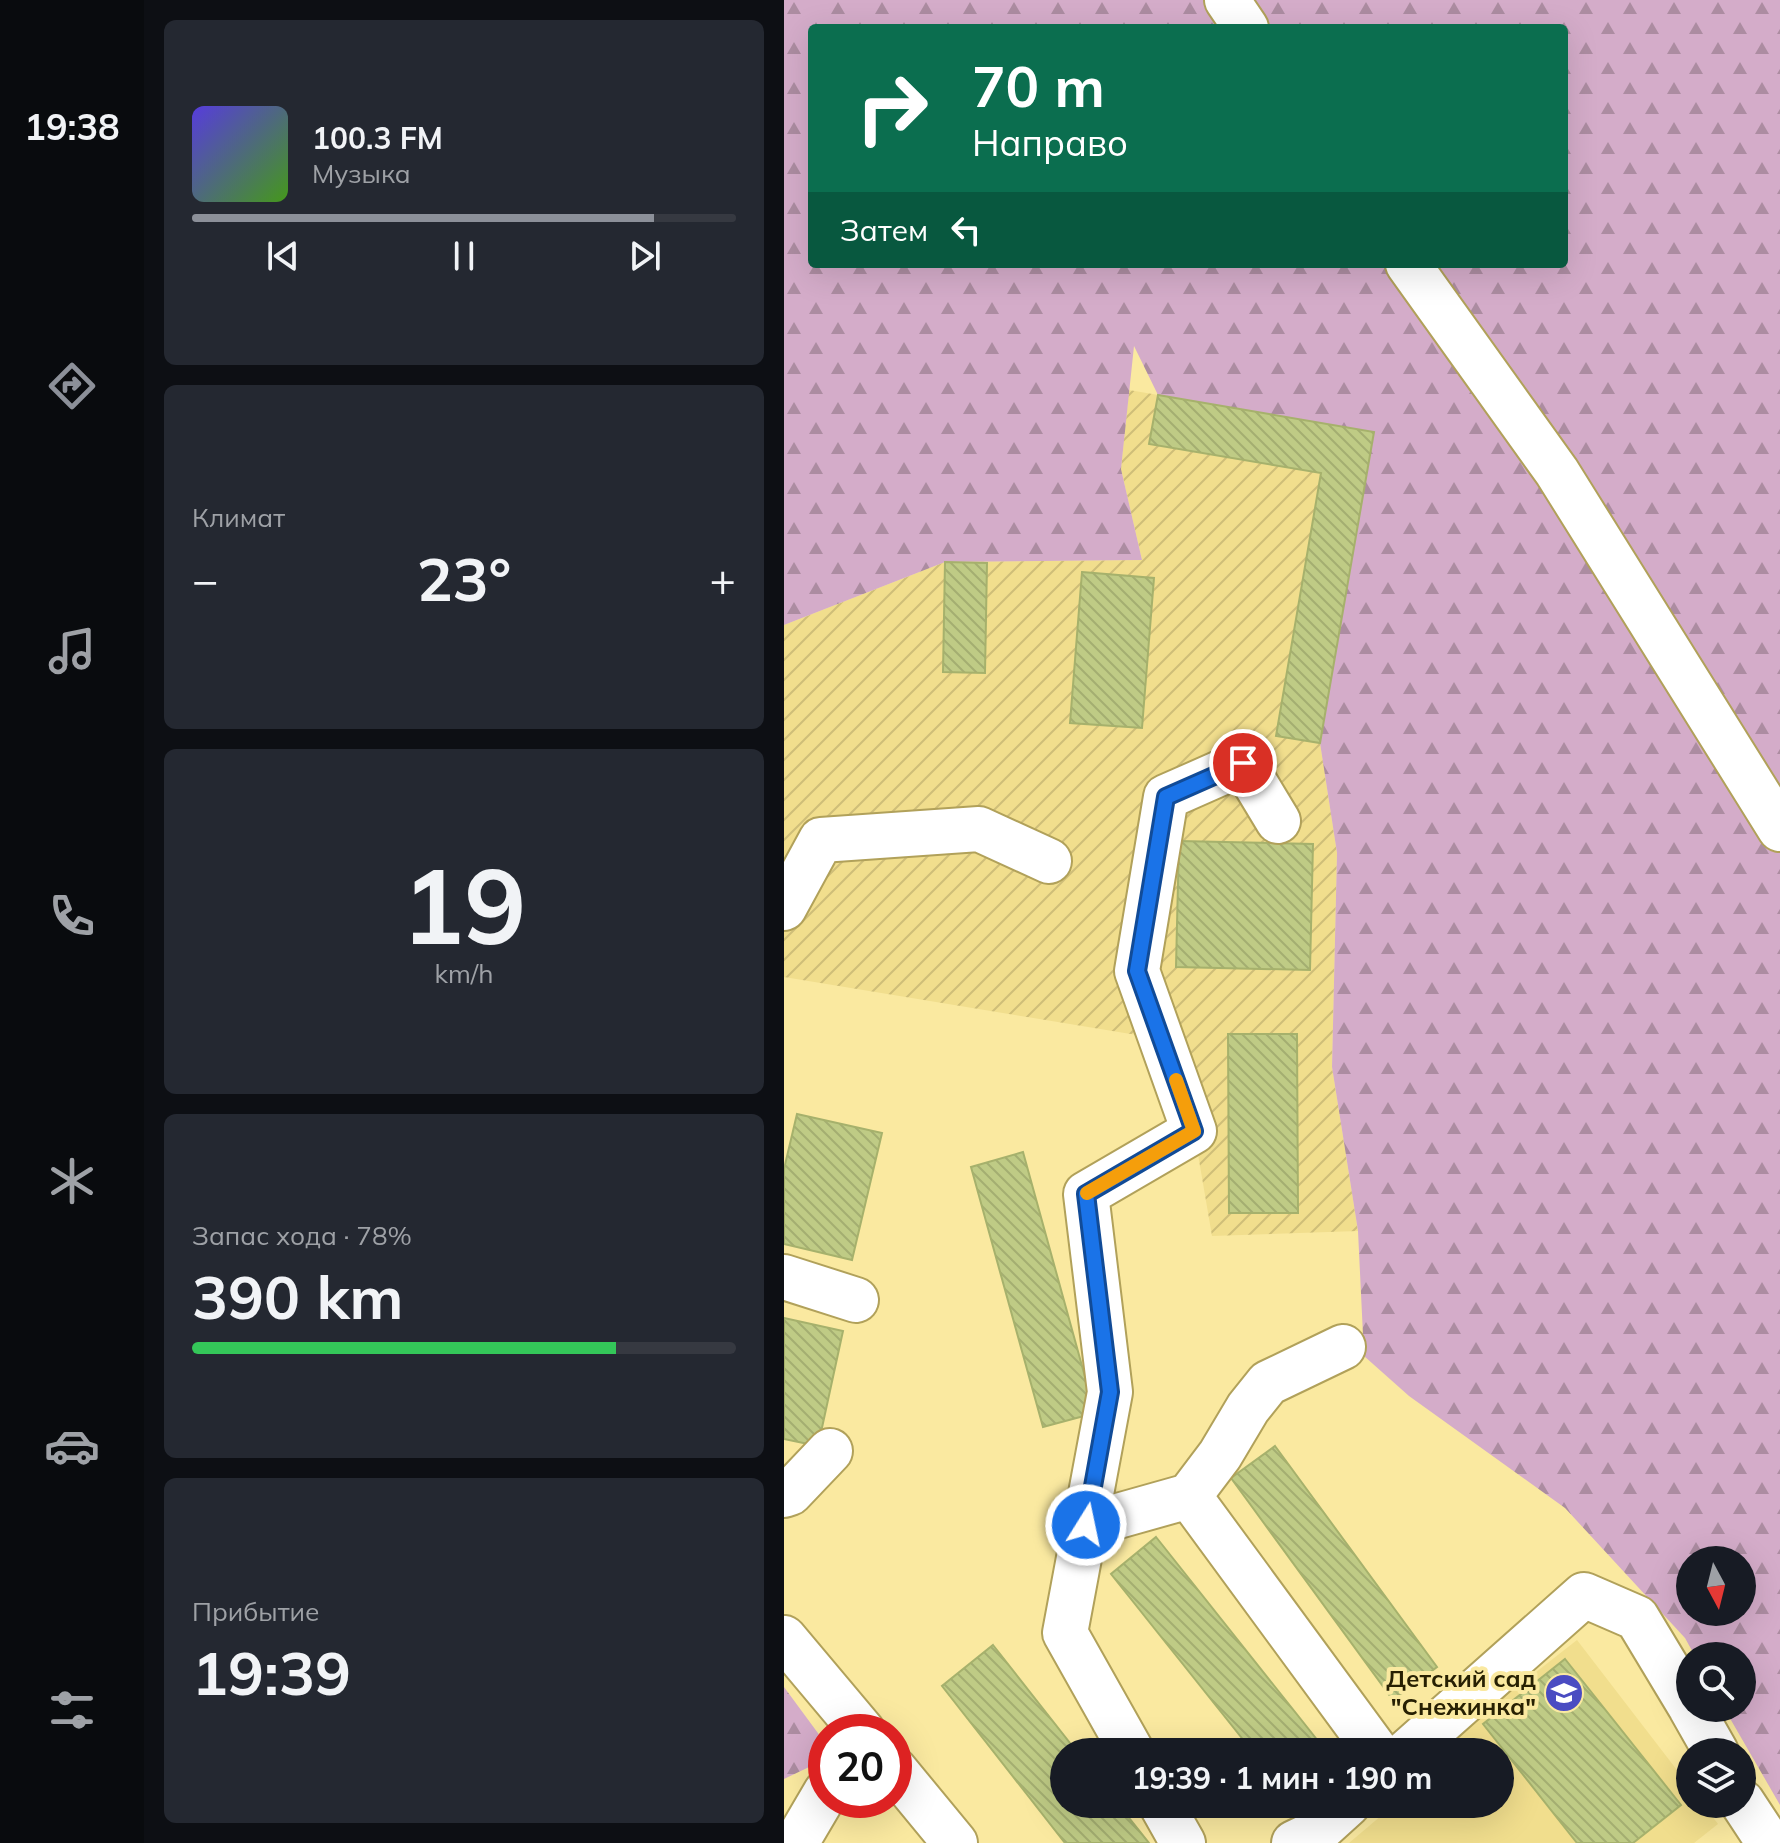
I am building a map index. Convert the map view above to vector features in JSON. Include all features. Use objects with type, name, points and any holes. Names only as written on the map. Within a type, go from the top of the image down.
[{"type":"street","points":[[1227,0],[1243,24]]},
{"type":"street","points":[[1411,268],[1557,472],[1780,829]]},
{"type":"street","points":[[1124,1738],[1065,1633],[1110,1392],[1086,1194],[1194,1131],[1137,971],[1166,797],[1243,763],[1278,821]]},
{"type":"street","points":[[784,908],[821,840],[979,829],[1049,861]]},
{"type":"street","points":[[784,1277],[856,1300]]},
{"type":"street","points":[[1086,1525],[1189,1496],[1268,1383],[1343,1347]]},
{"type":"street","points":[[784,1495],[790,1493],[830,1451]]},
{"type":"street","points":[[1189,1496],[1367,1738]]},
{"type":"street","points":[[1423,1738],[1584,1595],[1637,1618],[1676,1682]]},
{"type":"street","points":[[784,1638],[847,1714]]},
{"type":"street","points":[[912,1791],[955,1843]]},
{"type":"street","points":[[796,1843],[811,1818]]},
{"type":"street","points":[[1169,1818],[1183,1843]]},
{"type":"street","points":[[1294,1843],[1317,1832],[1332,1818]]},
{"type":"street","points":[[1753,1818],[1769,1843]]},
{"type":"shaded area","points":[[1129,390],[1374,432],[1320,743],[1337,853],[1332,1067],[1358,1231],[1212,1236],[1194,1131],[1161,1039],[784,977],[784,625],[945,562],[1142,560],[1121,469]]},
{"type":"shaded area","name":"Детский сад \"Снежинка\"","points":[[1577,1640],[1676,1769],[1676,1818],[1714,1818],[1718,1824],[1694,1843],[1349,1843],[1378,1818],[1514,1818],[1514,1738],[1452,1738]]},
{"type":"green space","points":[[784,0],[1780,0],[1780,1805],[1756,1763],[1756,1738],[1741,1738],[1732,1722],[1756,1722],[1756,1642],[1687,1642],[1565,1508],[1409,1396],[1364,1356],[1358,1231],[1332,1067],[1337,853],[1320,743],[1374,432],[1158,395],[1134,346],[1121,469],[1142,560],[945,562],[784,625]]},
{"type":"green space","points":[[784,1687],[808,1720],[808,1768],[784,1779]]},
{"type":"building","points":[[1158,395],[1374,432],[1320,743],[1276,736],[1321,473],[1149,444]]},
{"type":"building","points":[[945,562],[987,563],[985,673],[943,672]]},
{"type":"building","points":[[1082,572],[1154,578],[1142,728],[1070,723]]},
{"type":"building","points":[[1179,841],[1313,844],[1310,970],[1176,967]]},
{"type":"building","points":[[1228,1034],[1297,1034],[1298,1213],[1229,1213]]},
{"type":"building","points":[[797,1114],[882,1133],[852,1260],[784,1244],[784,1169]]},
{"type":"building","points":[[1023,1152],[1095,1413],[1043,1427],[971,1167]]},
{"type":"building","points":[[784,1318],[843,1331],[818,1446],[784,1439]]},
{"type":"building","points":[[1275,1446],[1437,1667],[1393,1700],[1231,1478]]},
{"type":"building","points":[[1156,1537],[1316,1738],[1242,1738],[1111,1574]]},
{"type":"building","points":[[993,1645],[1066,1738],[1050,1738],[1050,1818],[1129,1818],[1149,1843],[1065,1843],[942,1686]]},
{"type":"building","points":[[1565,1659],[1676,1799],[1676,1809],[1633,1843],[1577,1843],[1514,1763],[1514,1738],[1494,1738],[1483,1724]]},
{"type":"slow traffic","points":[[1087,1193],[1194,1131],[1176,1080]]},
{"type":"place","name":"Детский сад \"Снежинка\"","points":[[1564,1693]]},
{"type":"route","points":[[1086,1525],[1110,1392],[1086,1194],[1194,1131],[1137,971],[1166,797],[1243,763]]}]
